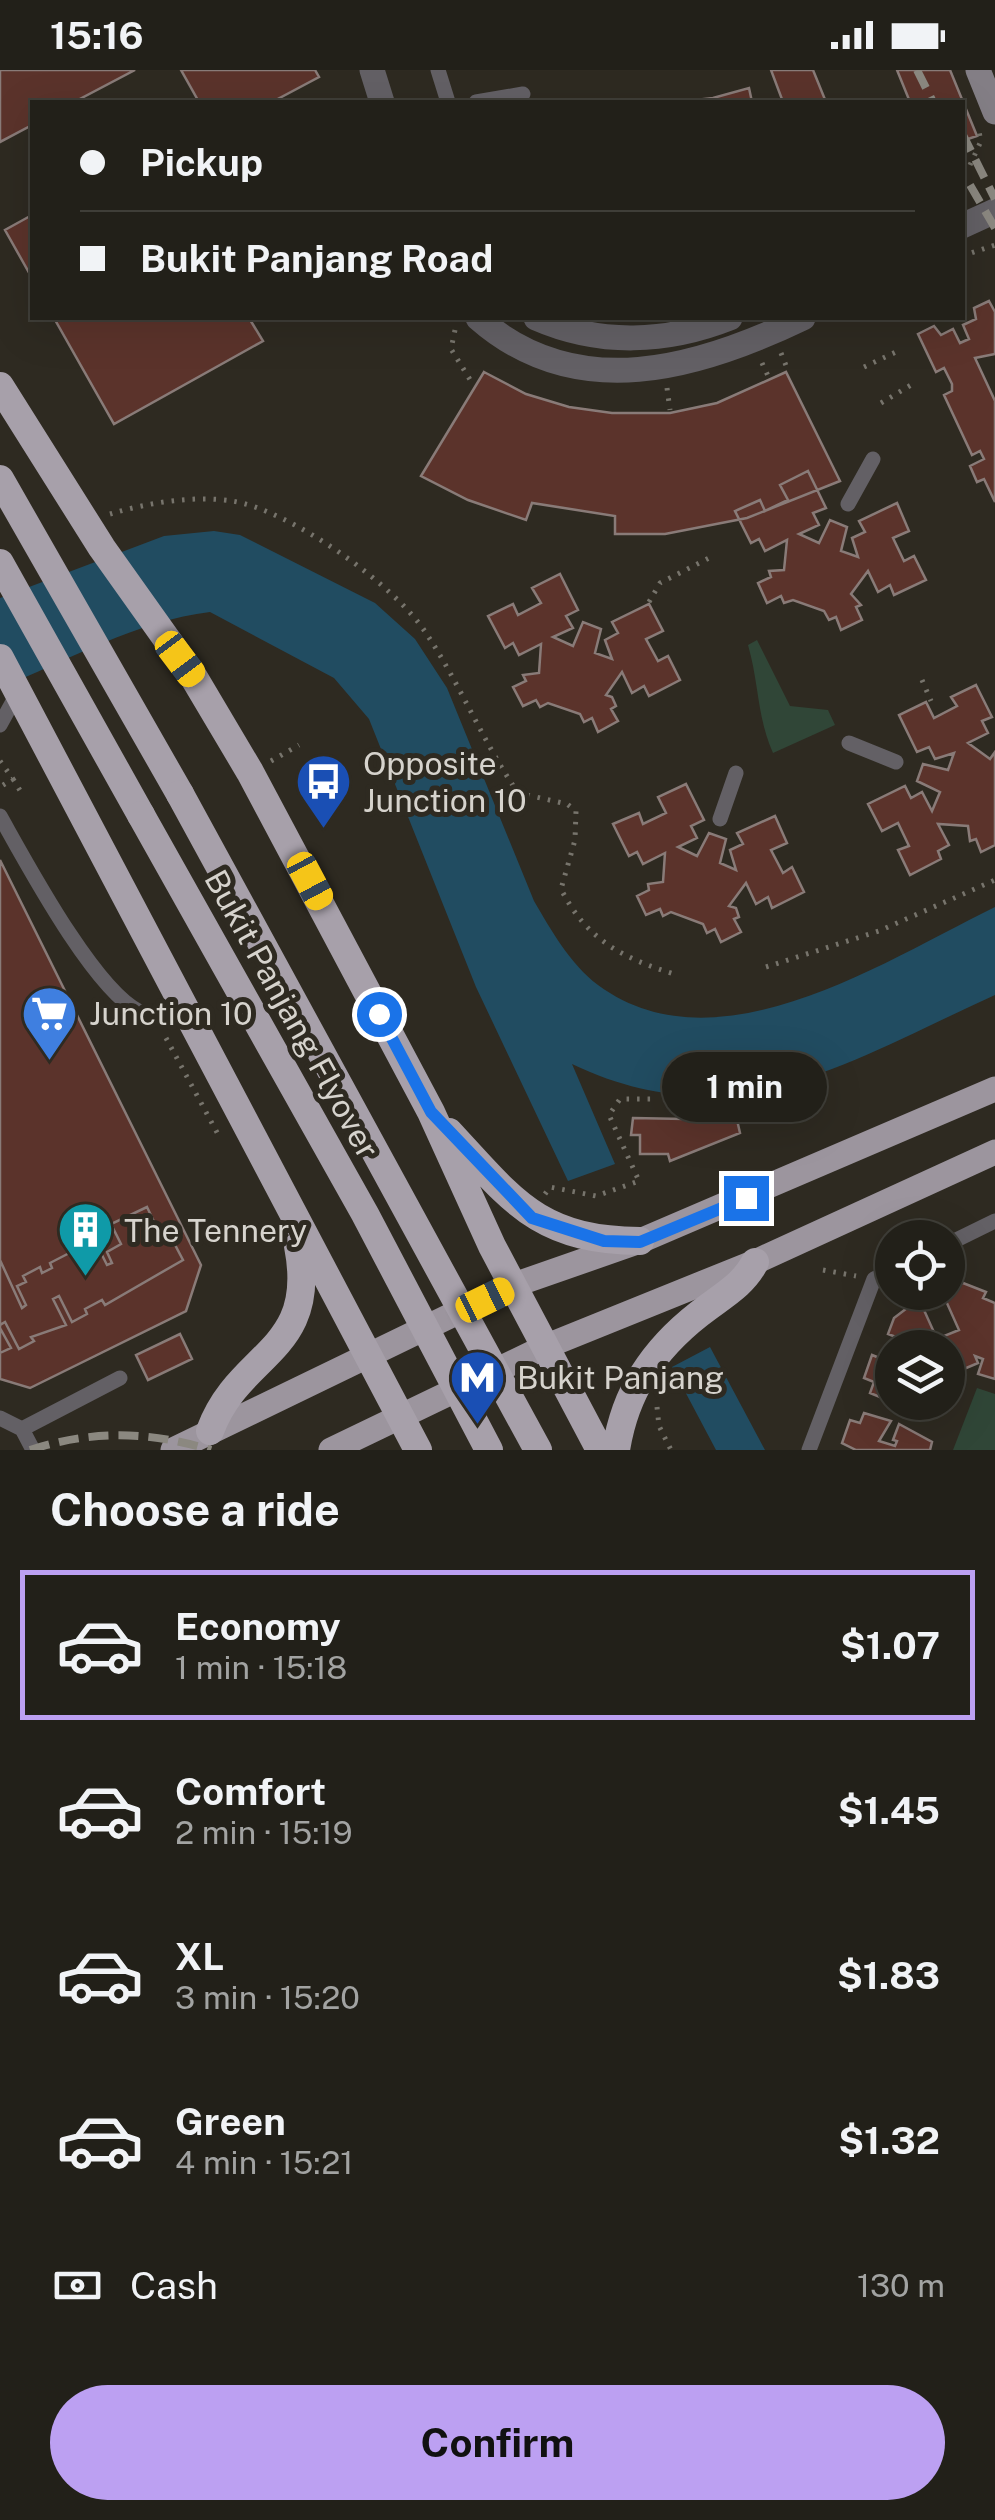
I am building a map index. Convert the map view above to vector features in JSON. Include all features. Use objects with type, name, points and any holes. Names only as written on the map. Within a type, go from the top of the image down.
[{"type":"highway","points":[[0,386],[102,548],[193,676],[250,772],[431,1112],[514,1286],[600,1450]]},
{"type":"highway","name":"Bukit Panjang Flyover","points":[[0,479],[180,794],[538,1450]]},
{"type":"highway","name":"Bukit Panjang Flyover","points":[[0,563],[365,1214],[489,1450]]},
{"type":"highway","points":[[0,658],[186,1018],[418,1450]]},
{"type":"highway","points":[[431,1112],[532,1218],[604,1241],[640,1242]]},
{"type":"highway","points":[[210,1431],[292,1326],[302,1301],[305,1280],[294,1220]]},
{"type":"highway","points":[[616,1450],[633,1386],[652,1360],[696,1316],[748,1277],[755,1262]]},
{"type":"main road","points":[[978,70],[995,112]]},
{"type":"main road","points":[[172,1450],[514,1286],[640,1242],[995,1089]]},
{"type":"main road","points":[[331,1450],[548,1346],[755,1262],[995,1152]]},
{"type":"street","points":[[372,70],[381,100]]},
{"type":"street","points":[[965,225],[995,211]]},
{"type":"street","points":[[481,320],[511,340],[568,363],[639,370],[701,362],[798,320]]},
{"type":"street","points":[[542,320],[588,334],[627,339],[676,334],[723,320]]},
{"type":"lane","points":[[438,70],[447,100]]},
{"type":"lane","points":[[488,100],[523,94]]},
{"type":"lane","points":[[848,504],[873,460]]},
{"type":"lane","points":[[0,724],[17,688]]},
{"type":"lane","points":[[849,743],[896,762]]},
{"type":"lane","points":[[720,819],[736,773]]},
{"type":"lane","points":[[0,816],[36,881],[100,974],[127,1004],[154,1016],[186,1018]]},
{"type":"lane","points":[[965,1236],[995,1221]]},
{"type":"lane","points":[[809,1450],[874,1278]]},
{"type":"lane","points":[[22,1428],[120,1378]]},
{"type":"lane","points":[[0,1418],[22,1428],[32,1450]]},
{"type":"path","points":[[965,255],[995,245]]},
{"type":"path","points":[[458,320],[451,350],[474,386]]},
{"type":"path","points":[[864,366],[896,352]]},
{"type":"path","points":[[881,403],[910,385]]},
{"type":"path","points":[[668,393],[670,410]]},
{"type":"path","points":[[100,517],[154,504],[232,501],[288,524],[392,593],[425,630],[518,792],[551,798],[576,811],[578,824],[561,889],[575,916],[601,942],[630,961],[674,974]]},
{"type":"path","points":[[650,602],[660,583],[713,556]]},
{"type":"path","points":[[922,680],[931,701]]},
{"type":"path","points":[[0,760],[21,792]]},
{"type":"path","points":[[0,787],[13,779]]},
{"type":"path","points":[[766,967],[879,932],[995,880]]},
{"type":"path","points":[[154,1016],[223,1142]]},
{"type":"path","points":[[550,1186],[596,1196],[639,1180],[609,1115],[620,1099],[651,1099]]},
{"type":"path","points":[[823,1270],[874,1278]]},
{"type":"path","points":[[656,1394],[659,1426],[671,1450]]},
{"type":"green space","points":[[757,640],[790,706],[828,710],[835,725],[773,753],[748,645]]},
{"type":"green space","points":[[977,1388],[995,1394],[995,1450],[953,1450]]},
{"type":"water","points":[[214,531],[240,535],[375,603],[415,639],[447,688],[534,901],[570,957],[598,985],[645,1009],[695,1018],[747,1013],[800,999],[852,979],[995,907],[995,995],[839,1066],[789,1083],[738,1093],[685,1095],[630,1086],[572,1064],[615,1164],[568,1181],[476,987],[369,719],[334,678],[210,612],[130,632],[0,688],[0,598],[164,536]]},
{"type":"water","points":[[710,1347],[765,1450],[716,1450],[672,1367]]},
{"type":"building","points":[[0,70],[135,70],[78,100],[30,100],[30,126],[0,142]]},
{"type":"building","points":[[181,70],[315,70],[319,77],[276,100],[198,100]]},
{"type":"building","points":[[771,70],[813,70],[825,100],[782,100]]},
{"type":"building","points":[[897,70],[950,70],[962,100],[909,100]]},
{"type":"building","points":[[749,88],[752,100],[696,100]]},
{"type":"building","points":[[965,107],[977,136],[965,140]]},
{"type":"building","points":[[30,216],[30,274],[5,230]]},
{"type":"building","points":[[989,301],[995,312],[995,354],[975,358],[995,401],[995,502],[984,479],[977,482],[970,466],[984,459],[980,451],[972,455],[944,395],[952,391],[952,384],[944,368],[936,372],[918,334],[934,326],[941,335],[953,329],[960,343],[969,339],[963,325],[976,319],[974,308]]},
{"type":"building","points":[[55,320],[250,320],[263,341],[114,424]]},
{"type":"building","points":[[484,372],[526,394],[569,407],[612,413],[670,413],[717,403],[786,372],[840,481],[747,518],[665,534],[615,534],[615,516],[532,503],[526,520],[468,500],[421,476]]},
{"type":"building","points":[[808,471],[826,508],[813,513],[819,525],[799,534],[819,543],[830,520],[847,527],[841,551],[858,557],[852,538],[865,532],[859,521],[897,503],[909,531],[893,538],[904,561],[914,556],[926,580],[894,595],[890,585],[878,592],[868,571],[851,594],[861,605],[856,607],[862,620],[841,630],[836,617],[829,620],[824,611],[793,600],[784,603],[781,596],[767,603],[758,583],[771,577],[769,571],[784,570],[787,540],[765,551],[759,539],[751,543],[735,511],[760,500],[765,511],[788,500],[780,485]]},
{"type":"building","points":[[560,574],[578,610],[566,616],[573,628],[553,637],[573,646],[583,622],[601,629],[595,653],[612,659],[605,640],[618,633],[612,622],[649,604],[663,631],[646,639],[658,661],[668,656],[680,680],[649,696],[644,686],[632,693],[622,672],[606,695],[612,697],[616,706],[611,709],[618,721],[598,732],[592,718],[584,722],[580,714],[548,703],[540,707],[536,700],[523,706],[513,687],[526,681],[523,675],[539,673],[541,644],[519,655],[513,643],[505,648],[488,616],[513,604],[518,615],[541,603],[532,588]]},
{"type":"building","points":[[976,685],[992,717],[982,721],[988,733],[968,743],[990,759],[995,752],[995,845],[981,852],[976,839],[970,841],[968,826],[938,824],[949,845],[938,851],[941,859],[910,875],[898,850],[909,846],[898,823],[882,831],[868,804],[905,786],[911,798],[922,792],[932,811],[940,792],[917,781],[923,764],[948,770],[954,753],[935,759],[929,747],[917,752],[899,715],[926,702],[934,718],[957,706],[951,697]]},
{"type":"building","points":[[686,784],[704,820],[691,826],[697,838],[678,847],[697,856],[709,833],[726,839],[720,863],[736,870],[730,850],[743,844],[737,833],[775,816],[787,843],[771,850],[783,873],[792,867],[804,892],[772,908],[768,897],[756,904],[746,883],[729,906],[736,908],[739,917],[734,919],[741,932],[721,942],[715,929],[707,933],[703,924],[671,912],[663,916],[660,909],[646,915],[637,896],[649,890],[648,884],[663,882],[665,853],[643,864],[637,852],[629,856],[613,824],[639,813],[643,824],[666,813],[658,797]]},
{"type":"building","name":"Junction 10","points":[[0,860],[201,1265],[186,1311],[30,1388],[0,1379]]},
{"type":"building","points":[[633,1118],[737,1120],[740,1133],[670,1161],[668,1154],[640,1154],[640,1135],[631,1135]]},
{"type":"building","name":"The Tennery","points":[[147,1207],[157,1228],[164,1224],[183,1260],[105,1305],[102,1300],[85,1309],[87,1314],[72,1322],[59,1296],[53,1299],[66,1325],[31,1337],[34,1341],[19,1349],[5,1322],[0,1325],[0,1260],[22,1308],[26,1305],[17,1286],[26,1282],[23,1276],[40,1267],[42,1273],[52,1268],[50,1263],[85,1245],[87,1250],[97,1245],[107,1265],[112,1263],[107,1252],[121,1244],[111,1224]]},
{"type":"building","points":[[965,1284],[986,1292],[983,1298],[995,1303],[995,1379],[978,1374],[983,1359],[975,1356],[978,1363],[965,1369],[965,1330],[959,1330],[950,1310],[965,1310]]},
{"type":"building","points":[[905,1310],[924,1310],[933,1330],[890,1330],[894,1318]]},
{"type":"building","points":[[0,1328],[11,1348],[0,1353]]},
{"type":"building","points":[[180,1334],[192,1359],[148,1380],[136,1355]]},
{"type":"building","points":[[872,1355],[875,1395],[870,1393],[874,1382],[864,1378]]},
{"type":"building","points":[[864,1413],[875,1416],[875,1420],[891,1421],[879,1441],[895,1446],[897,1441],[893,1440],[899,1424],[932,1442],[930,1450],[856,1450],[842,1443],[850,1420],[860,1423]]},
{"type":"railway","points":[[917,70],[932,100]]},
{"type":"railway","points":[[965,139],[995,199]]},
{"type":"railway","points":[[970,185],[995,228]]},
{"type":"railway","points":[[30,1450],[75,1439],[120,1435],[166,1439],[211,1450]]},
{"type":"place","name":"Opposite Junction 10","points":[[324,830]]},
{"type":"place","name":"Junction 10","points":[[50,1062]]},
{"type":"place","name":"The Tennery","points":[[85,1279]]},
{"type":"place","name":"Bukit Panjang","points":[[478,1426]]},
{"type":"route","points":[[379,1014],[431,1112],[532,1218],[604,1241],[640,1242],[746,1198]]}]
